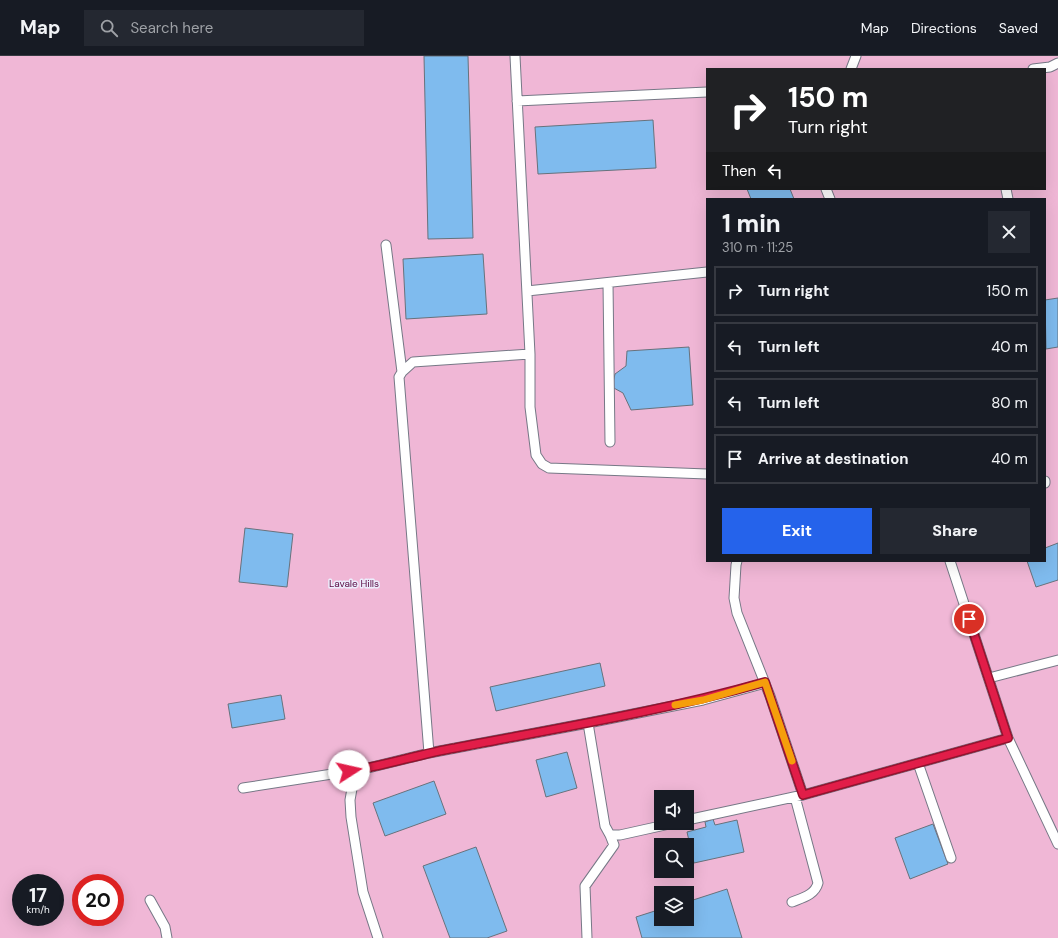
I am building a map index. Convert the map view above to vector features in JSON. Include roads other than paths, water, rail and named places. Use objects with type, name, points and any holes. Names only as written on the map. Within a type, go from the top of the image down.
[{"type":"lane","points":[[515,56],[530,354],[530,407],[536,455],[542,464],[549,468],[706,474]]},
{"type":"lane","points":[[851,68],[856,56]]},
{"type":"lane","points":[[1042,68],[1058,64]]},
{"type":"lane","points":[[518,101],[706,92]]},
{"type":"lane","points":[[386,245],[402,372]]},
{"type":"lane","points":[[527,291],[706,272]]},
{"type":"lane","points":[[608,283],[610,442]]},
{"type":"lane","points":[[429,753],[399,377],[402,372],[413,362],[530,354]]},
{"type":"lane","points":[[738,562],[736,565],[734,598],[737,612],[765,682],[799,796],[818,883],[817,889],[809,895],[792,902]]},
{"type":"lane","points":[[950,562],[1008,738],[1058,844]]},
{"type":"lane","points":[[989,678],[1058,660]]},
{"type":"lane","points":[[243,788],[364,769],[429,753],[703,700],[765,682]]},
{"type":"lane","points":[[587,938],[585,886],[614,845],[605,826],[588,723]]},
{"type":"lane","points":[[694,818],[799,796],[1008,738]]},
{"type":"lane","points":[[918,763],[951,858]]},
{"type":"lane","points":[[364,769],[353,783],[350,800],[351,817],[362,892],[378,938]]},
{"type":"lane","points":[[610,835],[620,835],[654,827]]},
{"type":"lane","points":[[150,900],[165,927],[167,938]]},
{"type":"park label","name":"Lavale Hills","points":[[354,583]]}]
